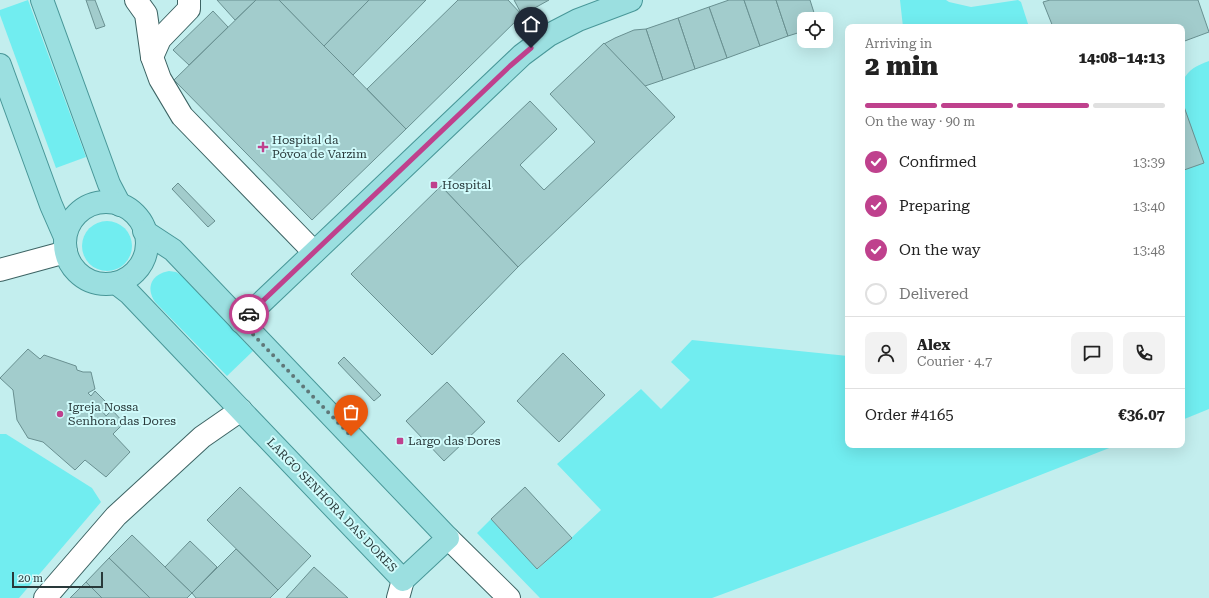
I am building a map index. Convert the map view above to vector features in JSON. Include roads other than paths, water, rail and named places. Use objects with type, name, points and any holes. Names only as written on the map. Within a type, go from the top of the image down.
[{"type":"main road","points":[[42,0],[109,184],[120,205]]},
{"type":"main road","points":[[241,322],[522,55],[549,35],[578,20],[631,0]]},
{"type":"main road","points":[[0,65],[51,205],[70,263],[76,272],[94,283],[116,283],[126,279],[135,272],[142,263],[146,252],[144,230],[139,220],[131,211],[120,205],[110,203],[100,203],[80,211],[73,218],[68,227],[65,245]]},
{"type":"main road","points":[[144,230],[173,250],[448,538]]},
{"type":"main road","name":"LARGO SENHORA DAS DORES","points":[[116,283],[129,293],[241,410],[401,589],[448,538]]},
{"type":"street","points":[[136,0],[146,14],[152,57],[160,79],[182,116],[314,252]]},
{"type":"street","points":[[152,57],[160,39],[189,9],[189,0]]},
{"type":"street","points":[[0,270],[65,245]]},
{"type":"street","points":[[45,598],[116,516],[202,437],[241,410]]},
{"type":"street","points":[[448,538],[509,598]]},
{"type":"place","name":"Hospital da Póvoa de Varzim","points":[[263,147]]},
{"type":"place","name":"Hospital","points":[[434,185]]},
{"type":"place","name":"Igreja Nossa Senhora das Dores","points":[[60,414]]},
{"type":"place","name":"Largo das Dores","points":[[400,441]]}]
